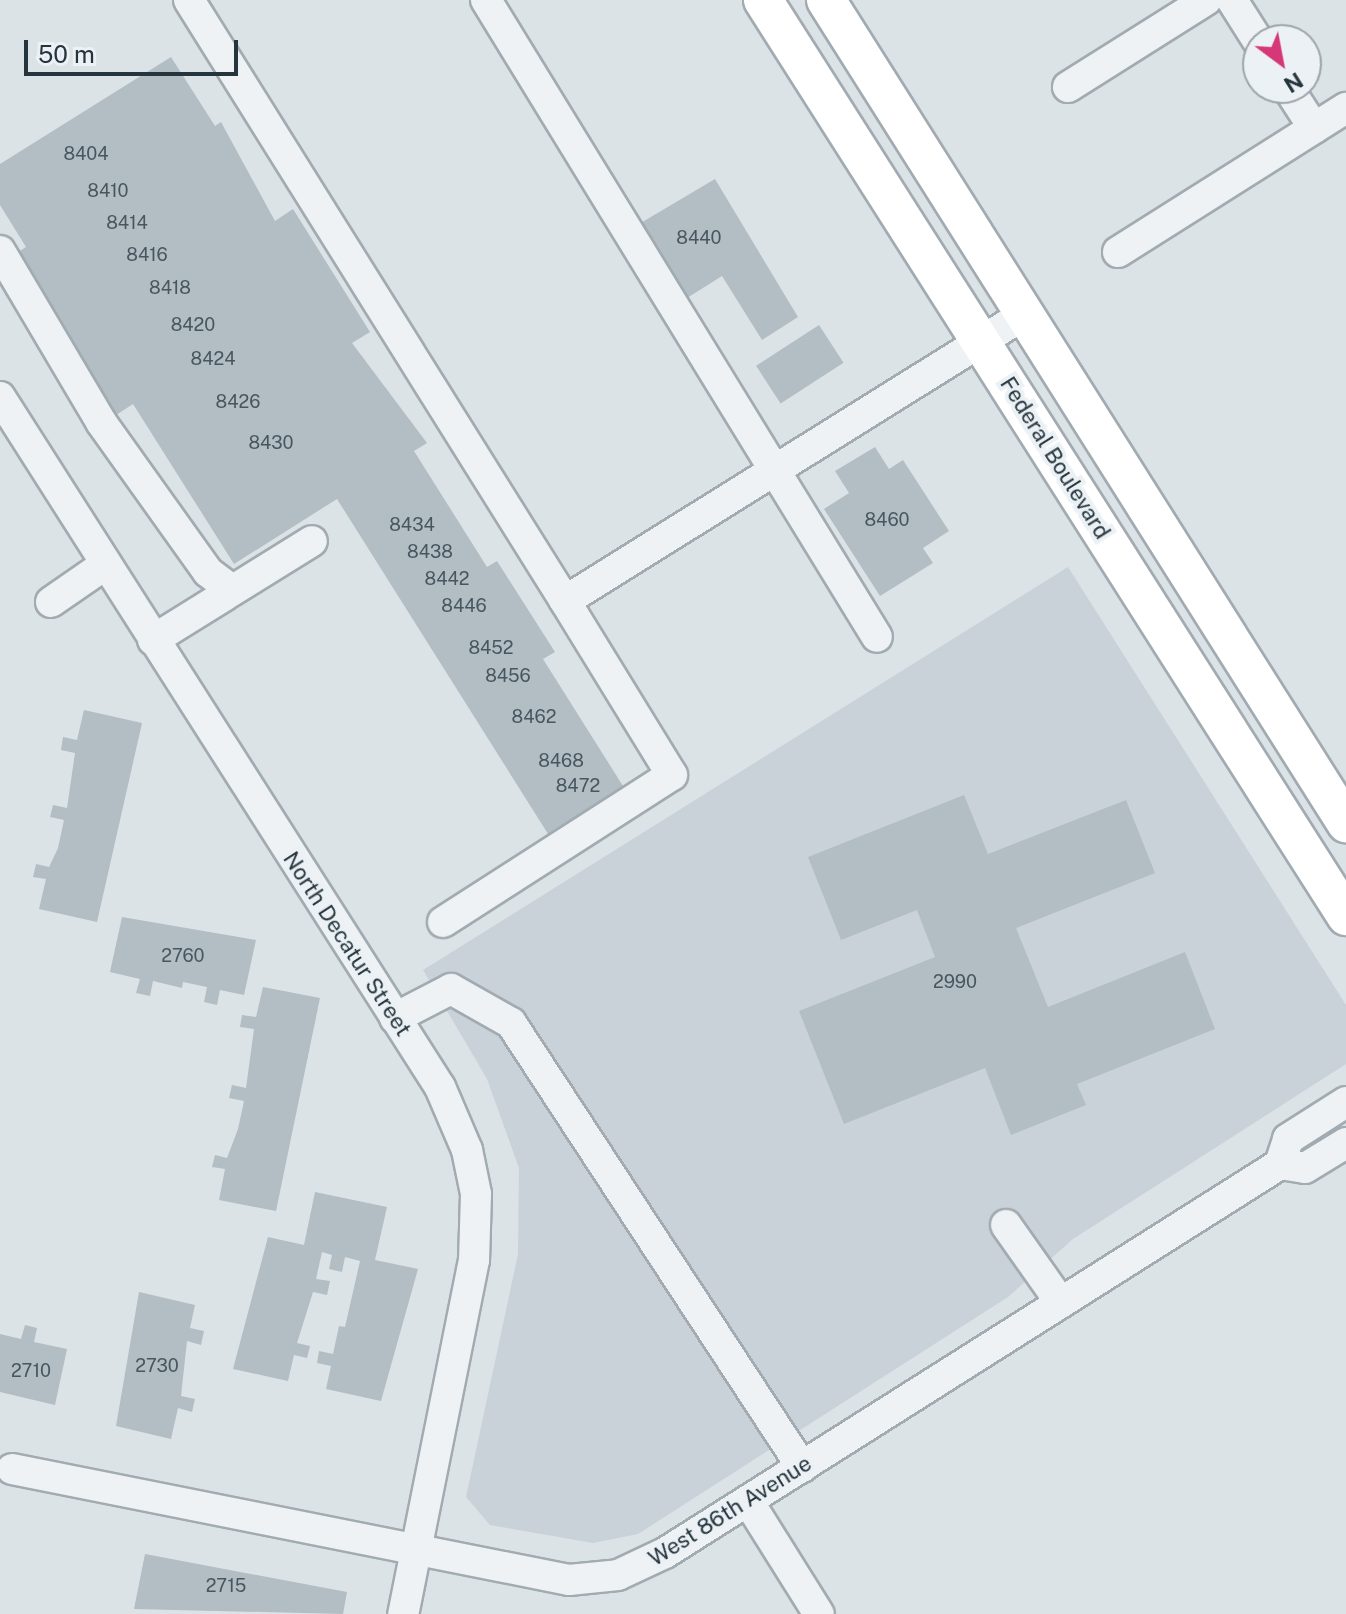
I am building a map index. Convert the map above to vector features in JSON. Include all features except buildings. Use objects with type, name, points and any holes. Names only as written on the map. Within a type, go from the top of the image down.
[{"type":"main road","name":"Federal Boulevard","points":[[763,0],[1346,916]]},
{"type":"main road","points":[[826,0],[1346,823]]},
{"type":"street","points":[[189,0],[672,775],[443,922]]},
{"type":"street","points":[[486,0],[877,637]]},
{"type":"street","points":[[1068,87],[1206,0]]},
{"type":"street","points":[[1232,0],[1247,24]]},
{"type":"street","points":[[1298,104],[1314,128]]},
{"type":"street","points":[[1118,252],[1346,108]]},
{"type":"street","points":[[0,251],[101,422],[208,572],[232,590]]},
{"type":"street","points":[[565,601],[1025,314]]},
{"type":"street","name":"North Decatur Street","points":[[0,397],[451,1107],[476,1194],[472,1275],[403,1614]]},
{"type":"street","points":[[153,640],[312,541]]},
{"type":"street","points":[[51,602],[106,564]]},
{"type":"street","points":[[395,1018],[451,989],[511,1023],[672,1278],[802,1467]]},
{"type":"street","name":"West 86th Avenue","points":[[12,1469],[415,1551],[587,1580],[634,1570],[1280,1164],[1288,1139],[1346,1102]]},
{"type":"street","name":"West 86th Avenue","points":[[1280,1164],[1305,1168],[1346,1143]]},
{"type":"street","points":[[1006,1225],[1061,1303]]},
{"type":"street","points":[[748,1501],[819,1614]]},
{"type":"shaded area","points":[[1068,567],[1346,1005],[1346,1064],[1073,1239],[1008,1297],[638,1534],[593,1543],[490,1525],[466,1497],[518,1254],[519,1168],[487,1079],[423,970]]}]
